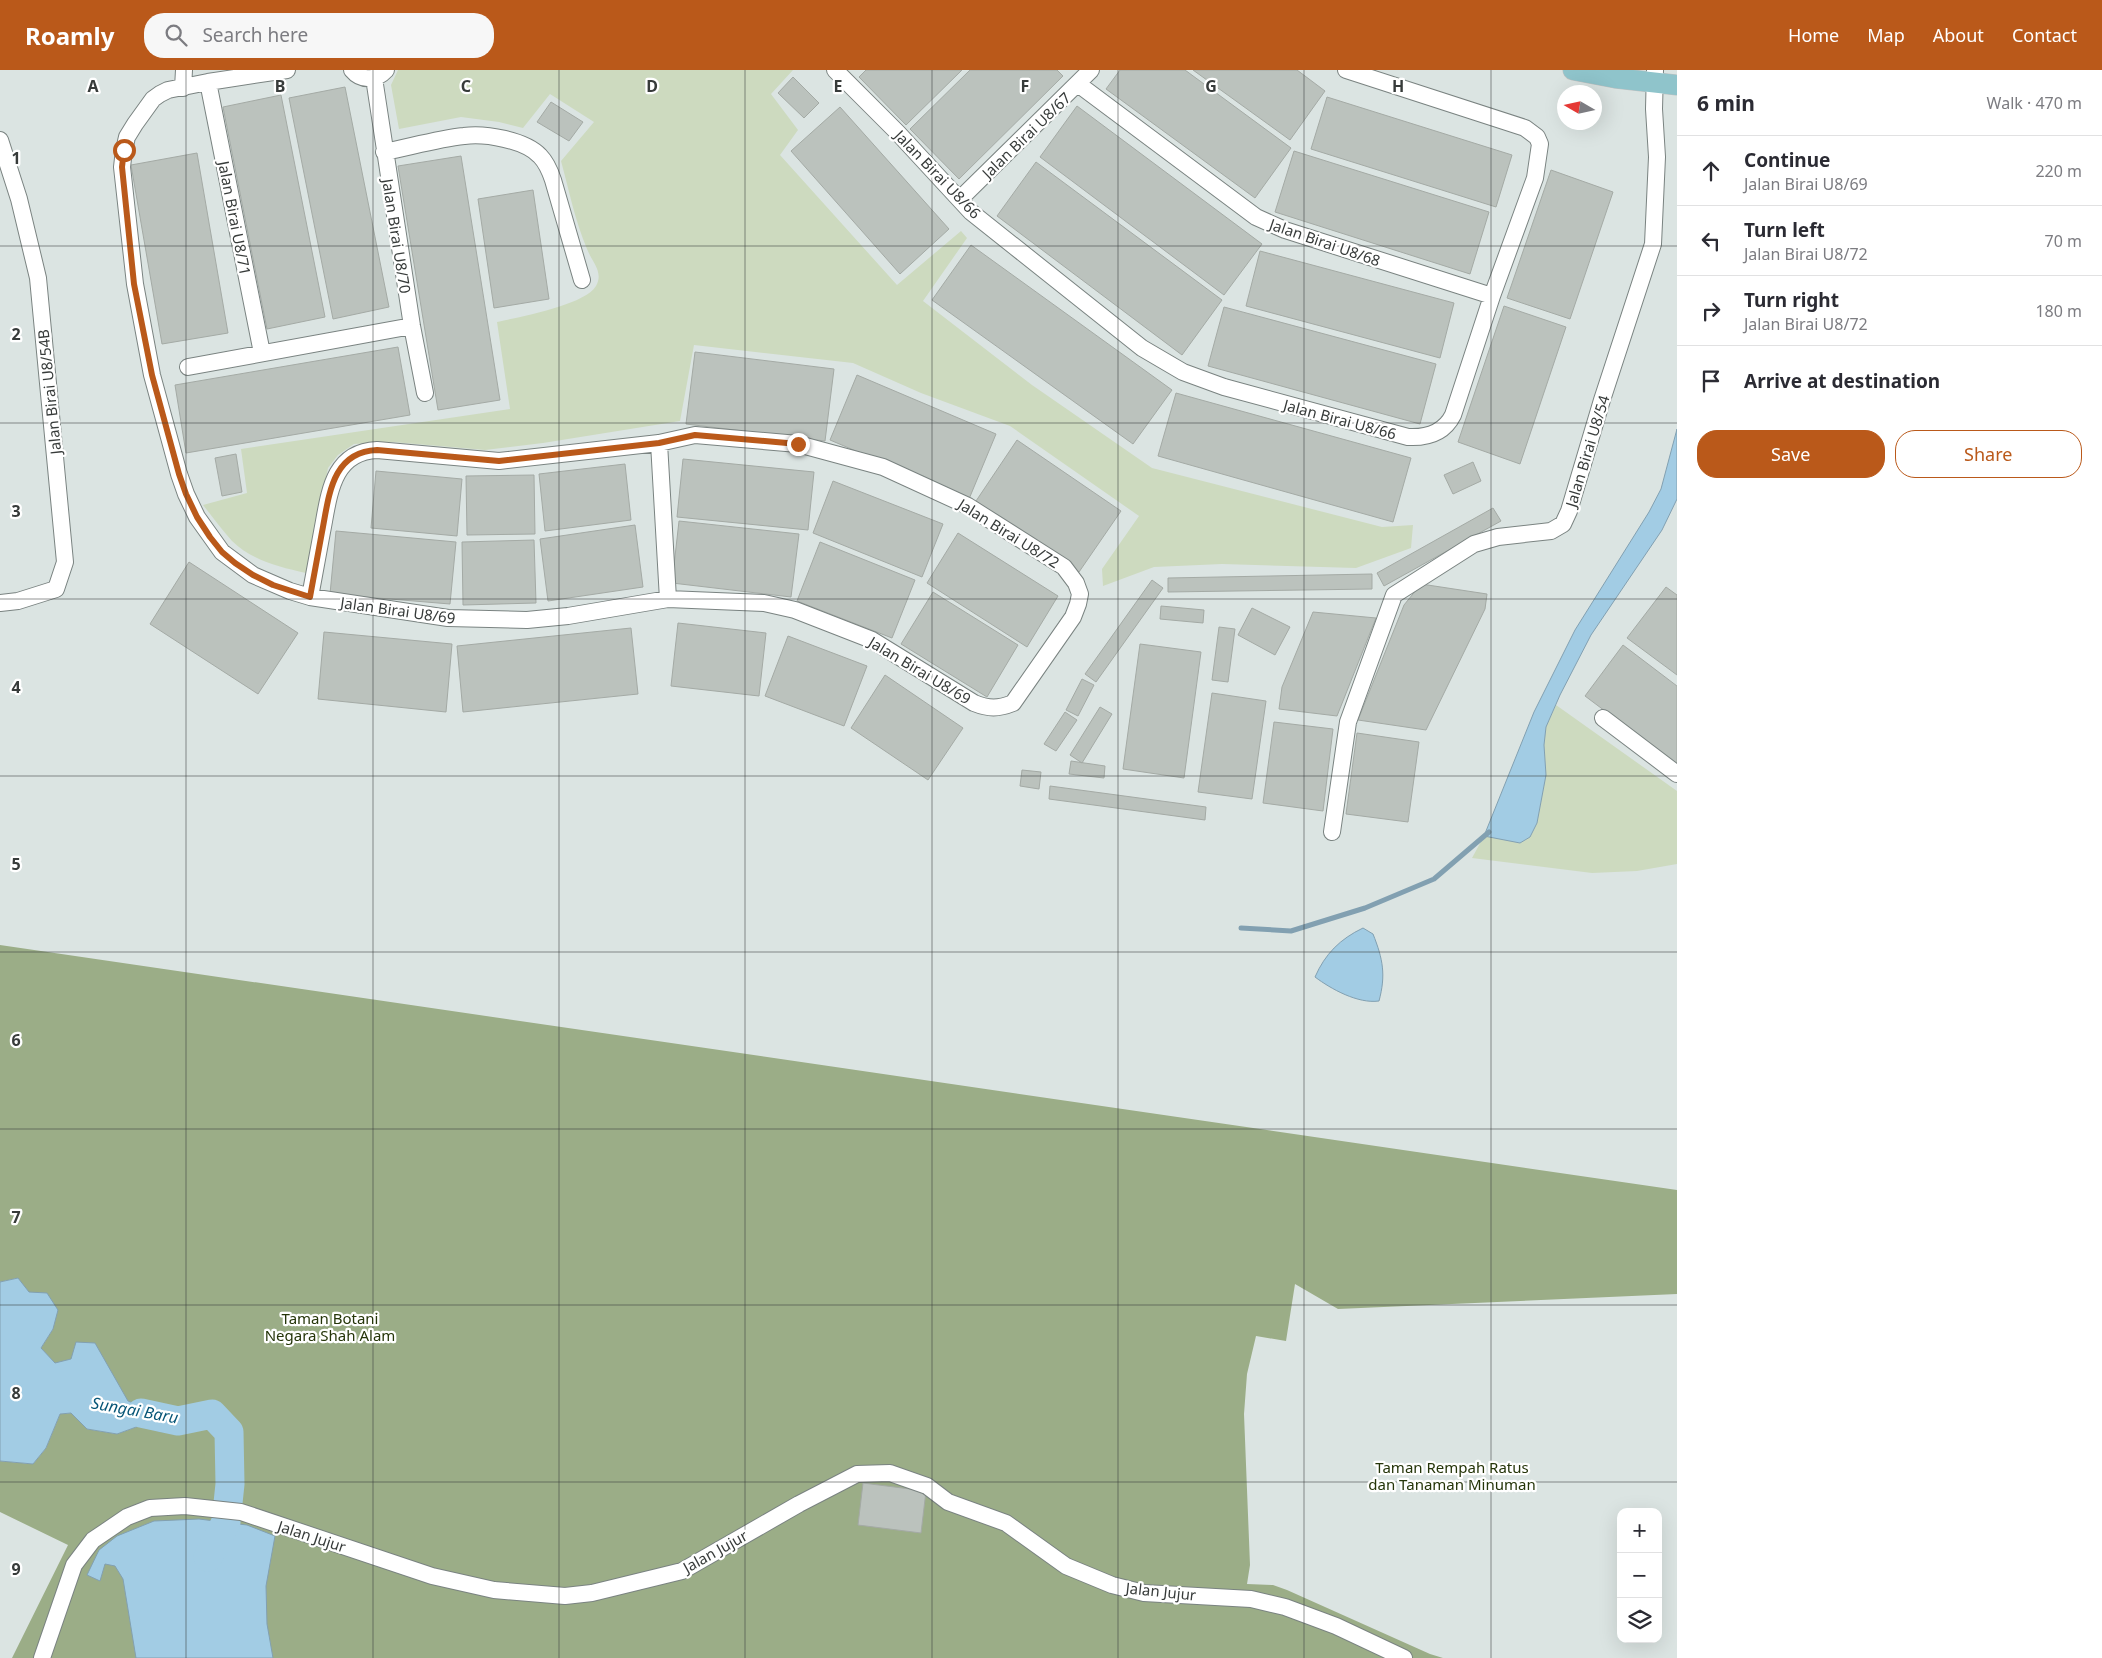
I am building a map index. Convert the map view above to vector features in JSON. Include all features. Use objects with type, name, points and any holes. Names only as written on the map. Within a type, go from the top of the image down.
[{"type":"main road","points":[[1573,70],[1655,77],[1677,85]]},
{"type":"street","points":[[182,88],[184,70]]},
{"type":"street","name":"Jalan Birai U8/69","points":[[287,70],[168,90],[153,98],[128,137],[122,167],[134,284],[152,375],[179,474],[197,517],[222,552],[253,575],[282,588],[310,597],[423,616],[498,621],[527,620],[568,616],[668,599],[764,603],[795,610],[872,640],[974,703],[988,708],[1000,708],[1013,703],[1045,658]]},
{"type":"street","points":[[352,70],[363,78],[380,74]]},
{"type":"street","name":"Jalan Birai U8/67","points":[[960,199],[1091,70]]},
{"type":"street","name":"Jalan Birai U8/66","points":[[839,71],[971,212],[1142,348],[1184,372],[1224,387],[1408,437],[1423,438],[1432,435],[1450,422],[1492,296],[1536,178],[1540,144],[1537,138],[1525,128],[1346,70]]},
{"type":"street","name":"Jalan Birai U8/70","points":[[380,74],[384,152],[412,326],[425,393]]},
{"type":"street","name":"Jalan Birai U8/54","points":[[1332,832],[1348,722],[1394,595],[1474,544],[1498,537],[1551,531],[1563,524],[1569,511],[1602,400],[1653,244],[1657,157],[1654,109],[1655,77]]},
{"type":"street","name":"Jalan Birai U8/71","points":[[208,82],[262,353]]},
{"type":"street","name":"Jalan Birai U8/68","points":[[1078,84],[1256,217],[1285,230],[1492,296]]},
{"type":"street","points":[[384,152],[465,135],[515,142],[532,150],[547,165],[553,180],[582,280]]},
{"type":"street","name":"Jalan Birai U8/54B","points":[[0,140],[19,199],[38,278],[65,562],[56,589],[18,601],[0,603]]},
{"type":"street","points":[[188,367],[412,326]]},
{"type":"street","name":"Jalan Birai U8/72","points":[[310,597],[331,486],[345,463],[360,452],[377,450],[499,461],[659,443],[695,435],[798,444],[883,467],[968,506],[1064,567],[1076,582],[1080,594],[1077,608],[1045,658]]},
{"type":"street","points":[[659,443],[668,599]]},
{"type":"street","points":[[1603,718],[1677,774]]},
{"type":"street","name":"Jalan Jujur","points":[[42,1658],[74,1565],[93,1540],[127,1517],[150,1508],[185,1506],[241,1512],[432,1576],[494,1590],[565,1596],[592,1593],[682,1571],[799,1504],[857,1474],[890,1472],[927,1486],[948,1502],[1006,1522],[1066,1566],[1112,1585],[1144,1593],[1252,1599],[1285,1606],[1336,1626],[1404,1658]]},
{"type":"green space","points":[[398,70],[793,70],[771,94],[798,130],[780,155],[897,285],[961,231],[967,238],[923,301],[1032,385],[1152,468],[1382,527],[1413,525],[1411,548],[1356,568],[1222,564],[1154,567],[1103,586],[1102,569],[1139,516],[1010,426],[921,393],[853,363],[694,345],[680,421],[543,443],[485,450],[393,442],[354,444],[338,455],[328,468],[306,573],[276,566],[249,554],[232,541],[203,505],[247,493],[241,449],[510,409],[497,322],[551,309],[579,299],[589,293],[598,281],[598,272],[579,228],[561,161],[594,122],[550,94],[523,128],[499,122],[461,117],[399,129],[391,85]]},
{"type":"green space","points":[[1556,705],[1677,791],[1677,864],[1637,871],[1592,873],[1472,858],[1484,836],[1520,843],[1530,837],[1537,823],[1546,775],[1544,745],[1546,727]]},
{"type":"green space","name":"Taman Botani Negara Shah Alam","points":[[0,945],[1677,1190],[1677,1294],[1338,1309],[1295,1284],[1286,1341],[1256,1336],[1247,1374],[1244,1414],[1250,1565],[1247,1584],[1273,1585],[1287,1590],[1430,1654],[1443,1658],[12,1658],[68,1545],[0,1512],[0,1461],[33,1464],[46,1448],[60,1414],[71,1413],[87,1429],[117,1434],[139,1426],[162,1432],[168,1405],[143,1407],[128,1401],[71,1359],[55,1364],[41,1348],[53,1329],[18,1278],[0,1282]]},
{"type":"water","points":[[1677,429],[1677,499],[1662,530],[1591,635],[1546,727],[1544,745],[1546,775],[1537,823],[1530,837],[1520,843],[1484,836],[1534,712],[1575,630],[1649,512],[1661,489]]},
{"type":"water","points":[[1363,928],[1373,934],[1381,959],[1383,975],[1379,1001],[1354,998],[1337,991],[1315,977],[1323,961],[1334,948],[1347,937]]},
{"type":"water","points":[[18,1278],[29,1292],[47,1293],[58,1310],[53,1329],[41,1348],[55,1363],[71,1359],[76,1342],[95,1343],[128,1401],[143,1407],[168,1405],[181,1413],[174,1431],[162,1432],[139,1426],[117,1434],[87,1429],[71,1413],[60,1414],[46,1448],[33,1464],[0,1461],[0,1282]]},
{"type":"water","points":[[199,1519],[247,1525],[275,1536],[266,1586],[267,1624],[273,1658],[136,1658],[123,1579],[115,1566],[105,1564],[100,1581],[87,1575],[99,1550],[117,1536],[154,1521]]},
{"type":"building","points":[[866,70],[962,70],[906,125],[859,77]]},
{"type":"building","points":[[970,70],[1057,70],[1063,76],[959,179],[910,129]]},
{"type":"building","points":[[1120,70],[1185,70],[1291,148],[1255,198],[1106,89]]},
{"type":"building","points":[[1193,70],[1297,70],[1325,91],[1290,140]]},
{"type":"building","points":[[793,77],[819,103],[804,118],[778,93]]},
{"type":"building","points":[[345,87],[389,307],[333,319],[289,98]]},
{"type":"building","points":[[281,95],[325,317],[267,329],[223,107]]},
{"type":"building","points":[[1327,97],[1512,155],[1496,207],[1311,149]]},
{"type":"building","points":[[551,102],[583,122],[569,141],[537,122]]},
{"type":"building","points":[[1077,106],[1262,244],[1224,295],[1040,157]]},
{"type":"building","points":[[840,107],[949,229],[900,274],[791,151]]},
{"type":"building","points":[[1294,151],[1489,212],[1470,274],[1275,212]]},
{"type":"building","points":[[197,153],[228,333],[162,344],[131,165]]},
{"type":"building","points":[[461,156],[500,400],[438,410],[398,166]]},
{"type":"building","points":[[1036,162],[1222,300],[1182,355],[997,216]]},
{"type":"building","points":[[1551,170],[1613,192],[1570,319],[1507,298]]},
{"type":"building","points":[[533,190],[549,299],[494,308],[478,199]]},
{"type":"building","points":[[971,245],[1172,390],[1133,444],[932,300]]},
{"type":"building","points":[[1260,251],[1454,303],[1440,358],[1246,306]]},
{"type":"building","points":[[1504,306],[1566,327],[1520,464],[1458,442]]},
{"type":"building","points":[[1224,307],[1436,364],[1420,424],[1208,366]]},
{"type":"building","points":[[398,347],[410,415],[186,453],[175,385]]},
{"type":"building","points":[[695,352],[834,369],[825,441],[686,424]]},
{"type":"building","points":[[857,375],[996,434],[969,499],[830,440]]},
{"type":"building","points":[[1176,393],[1411,458],[1393,522],[1158,456]]},
{"type":"building","points":[[1017,440],[1121,511],[1079,572],[976,501]]},
{"type":"building","points":[[236,454],[242,492],[222,496],[215,458]]},
{"type":"building","points":[[683,459],[814,472],[808,530],[677,517]]},
{"type":"building","points":[[1473,462],[1481,481],[1453,494],[1444,475]]},
{"type":"building","points":[[625,464],[631,520],[545,531],[539,474]]},
{"type":"building","points":[[376,471],[462,479],[457,536],[371,528]]},
{"type":"building","points":[[534,475],[535,534],[467,535],[466,476]]},
{"type":"building","points":[[833,481],[943,524],[922,577],[813,533]]},
{"type":"building","points":[[1493,508],[1501,521],[1384,586],[1377,573]]},
{"type":"building","points":[[679,521],[799,534],[791,597],[672,583]]},
{"type":"building","points":[[635,525],[643,587],[548,601],[540,539]]},
{"type":"building","points":[[336,531],[456,542],[450,604],[330,594]]},
{"type":"building","points":[[958,533],[1058,596],[1027,647],[927,583]]},
{"type":"building","points":[[534,540],[536,603],[463,605],[462,542]]},
{"type":"building","points":[[820,542],[915,580],[892,638],[797,601]]},
{"type":"building","points":[[189,562],[298,633],[258,694],[150,624]]},
{"type":"building","points":[[1372,574],[1372,589],[1168,592],[1168,578]]},
{"type":"building","points":[[1152,580],[1163,588],[1096,682],[1085,674]]},
{"type":"building","points":[[1421,584],[1487,594],[1485,609],[1426,730],[1358,720],[1404,605]]},
{"type":"building","points":[[1666,587],[1677,595],[1677,675],[1627,638]]},
{"type":"building","points":[[933,592],[1018,645],[987,697],[901,644]]},
{"type":"building","points":[[1161,606],[1204,610],[1203,623],[1160,619]]},
{"type":"building","points":[[1252,608],[1290,627],[1275,655],[1238,635]]},
{"type":"building","points":[[1313,612],[1376,618],[1337,716],[1279,709],[1282,687]]},
{"type":"building","points":[[678,623],[766,633],[759,696],[671,686]]},
{"type":"building","points":[[1219,627],[1235,629],[1228,682],[1212,680]]},
{"type":"building","points":[[631,628],[638,694],[463,712],[457,646]]},
{"type":"building","points":[[324,632],[452,644],[446,712],[318,699]]},
{"type":"building","points":[[788,636],[867,666],[844,726],[765,696]]},
{"type":"building","points":[[1140,644],[1201,652],[1184,778],[1123,769]]},
{"type":"building","points":[[1623,645],[1677,686],[1677,765],[1585,696]]},
{"type":"building","points":[[885,675],[963,728],[928,780],[851,728]]},
{"type":"building","points":[[1082,679],[1094,685],[1078,716],[1066,710]]},
{"type":"building","points":[[1212,693],[1266,701],[1252,799],[1198,792]]},
{"type":"building","points":[[1100,707],[1112,714],[1082,763],[1070,755]]},
{"type":"building","points":[[1065,712],[1077,720],[1056,751],[1044,744]]},
{"type":"building","points":[[1274,722],[1333,729],[1323,811],[1263,803]]},
{"type":"building","points":[[1357,733],[1419,742],[1408,822],[1346,814]]},
{"type":"building","points":[[1071,761],[1105,766],[1104,778],[1069,774]]},
{"type":"building","points":[[1022,770],[1041,772],[1039,789],[1020,786]]},
{"type":"building","points":[[1050,786],[1206,807],[1205,820],[1049,799]]},
{"type":"building","points":[[863,1483],[926,1491],[921,1533],[858,1525]]},
{"type":"waterway","points":[[1241,928],[1291,931],[1365,908],[1434,879],[1489,832]]},
{"type":"waterway","name":"Sungai Baru","points":[[141,1413],[178,1421],[212,1414],[229,1432],[230,1484],[226,1522],[208,1557]]},
{"type":"route","points":[[124,150],[122,167],[134,284],[152,375],[179,474],[197,517],[222,552],[253,575],[273,585],[310,597],[331,486],[345,463],[360,452],[377,450],[484,461],[510,461],[659,443],[695,435],[798,444]]},
{"type":"park label","name":"Taman Rempah Ratus dan Tanaman Minuman","points":[[1452,1476]]}]
